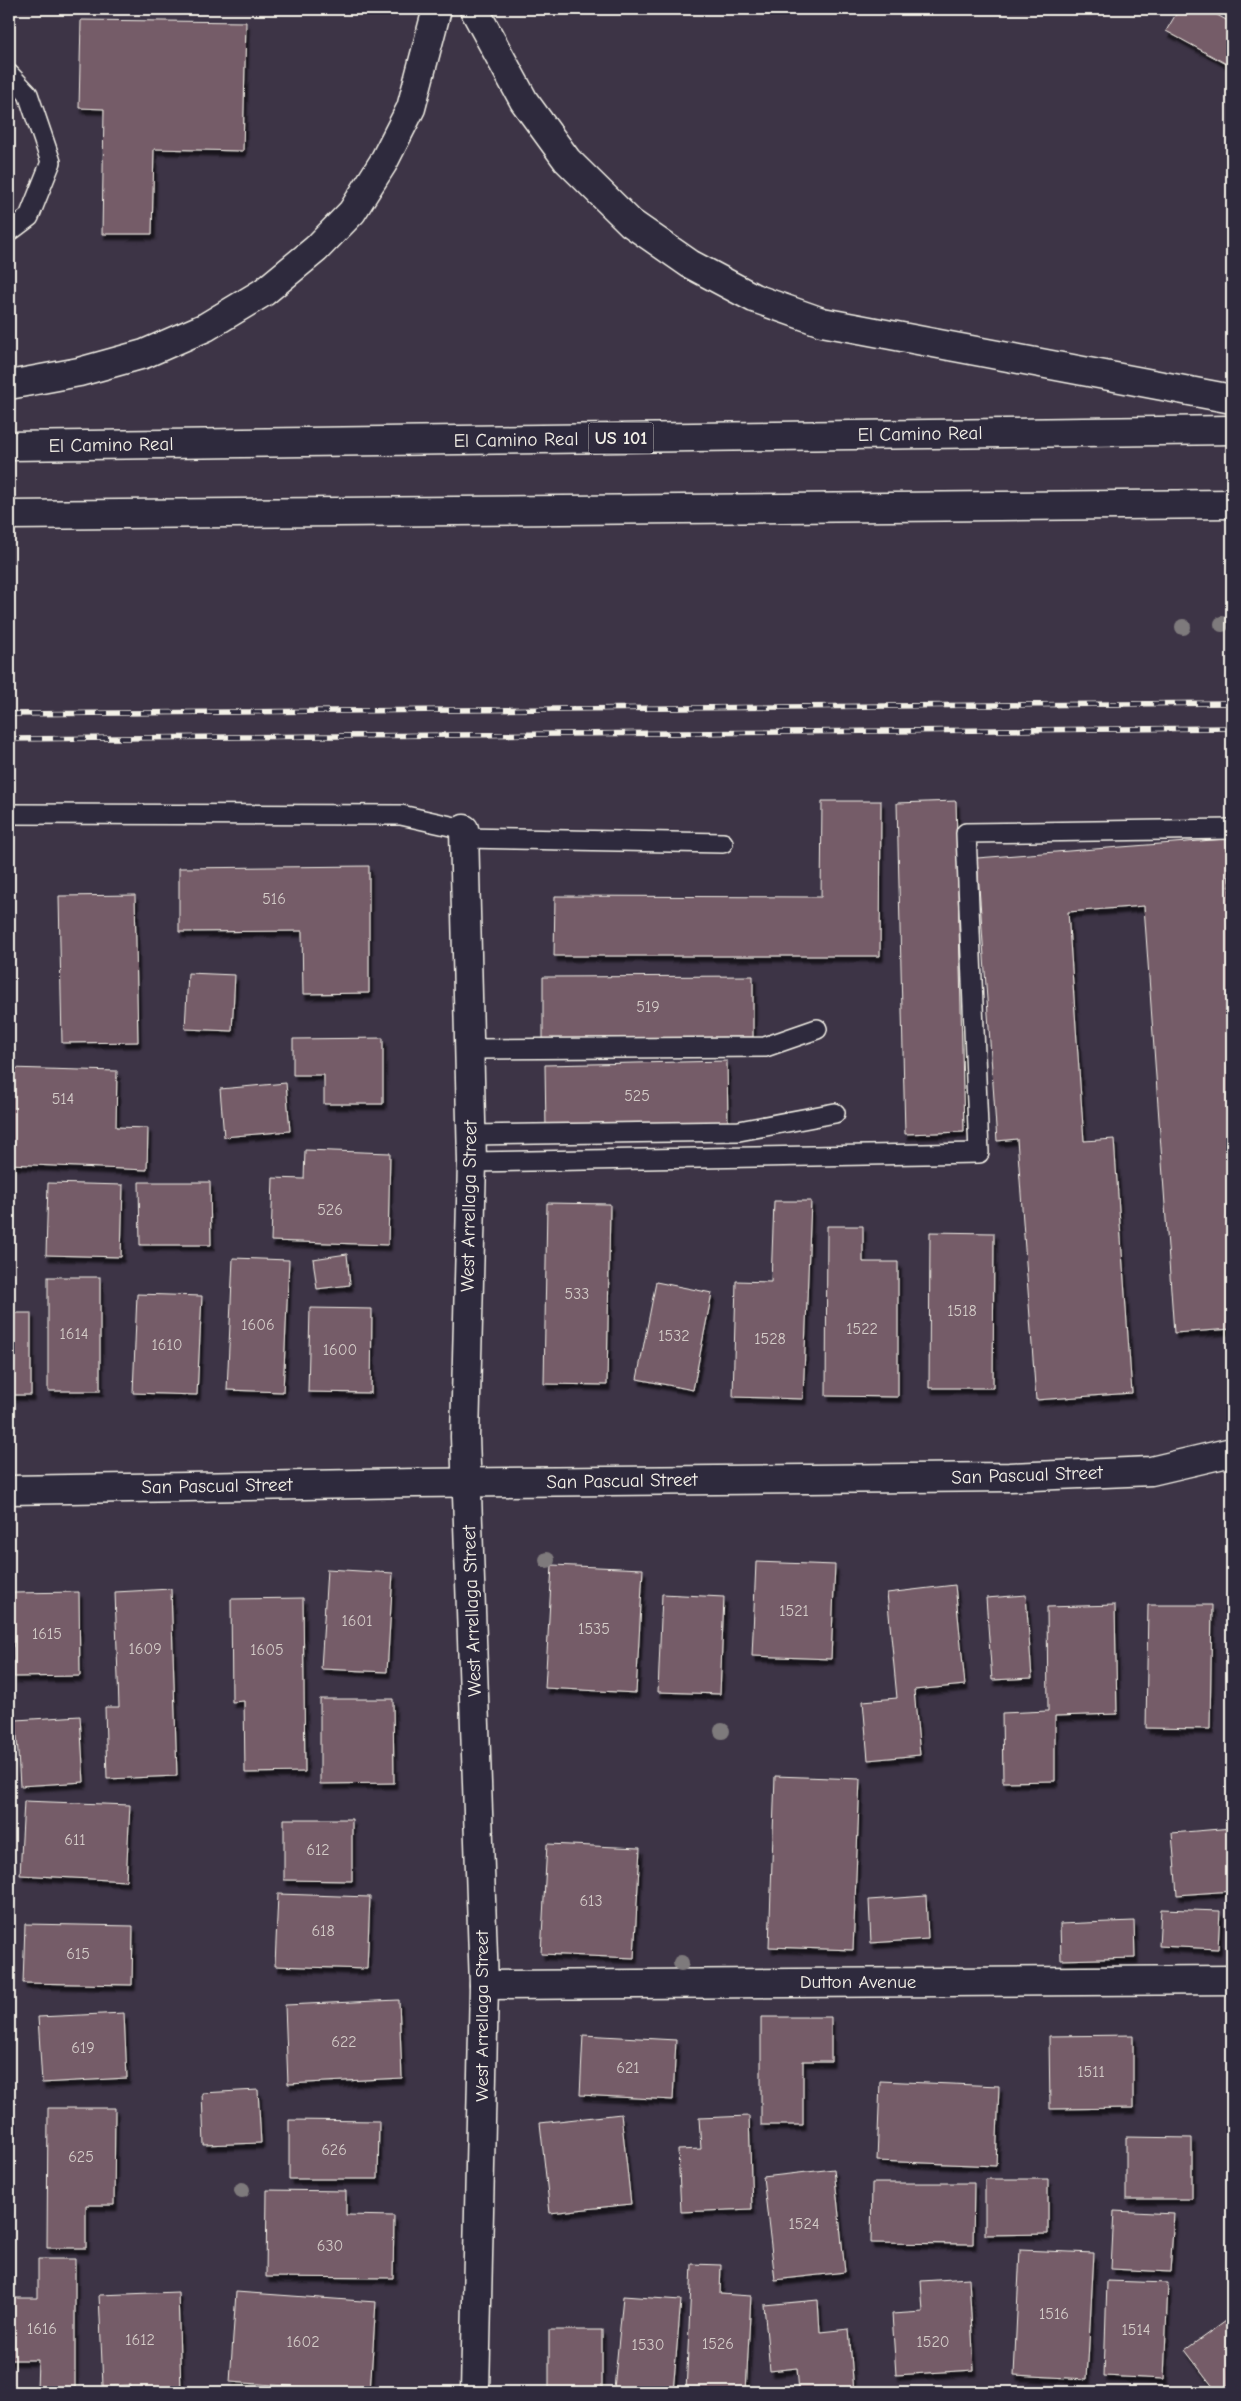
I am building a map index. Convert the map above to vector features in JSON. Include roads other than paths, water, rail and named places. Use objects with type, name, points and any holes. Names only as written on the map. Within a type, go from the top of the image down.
[{"type":"main road","points":[[9,385],[79,372],[144,354],[206,327],[264,292],[316,249],[352,212],[384,164],[412,108],[437,9]]},
{"type":"main road","points":[[474,9],[524,101],[567,160],[631,223],[690,264],[754,298],[822,322],[1232,399]]},
{"type":"main road","name":"El Camino Real","points":[[9,446],[1232,430]]},
{"type":"main road","points":[[9,515],[1232,504]]},
{"type":"main road","name":"West Arrellaga Street","points":[[464,834],[472,1162],[465,1437],[484,1985],[476,2392]]},
{"type":"main road","name":"San Pascual Street","points":[[9,1490],[468,1482],[1018,1477],[1151,1471],[1232,1452]]},
{"type":"main road","name":"Dutton Avenue","points":[[484,1985],[1232,1980]]},
{"type":"lane","points":[[9,74],[28,94],[51,162],[29,217],[9,232]]},
{"type":"lane","points":[[9,814],[401,815],[464,834],[723,843]]},
{"type":"lane","points":[[472,1162],[979,1153],[966,833],[1232,829]]},
{"type":"lane","points":[[469,1049],[765,1047],[817,1029]]},
{"type":"lane","points":[[471,1135],[739,1131],[835,1113]]},
{"type":"railway","points":[[9,714],[1232,703]]},
{"type":"railway","points":[[9,739],[1232,728]]}]
